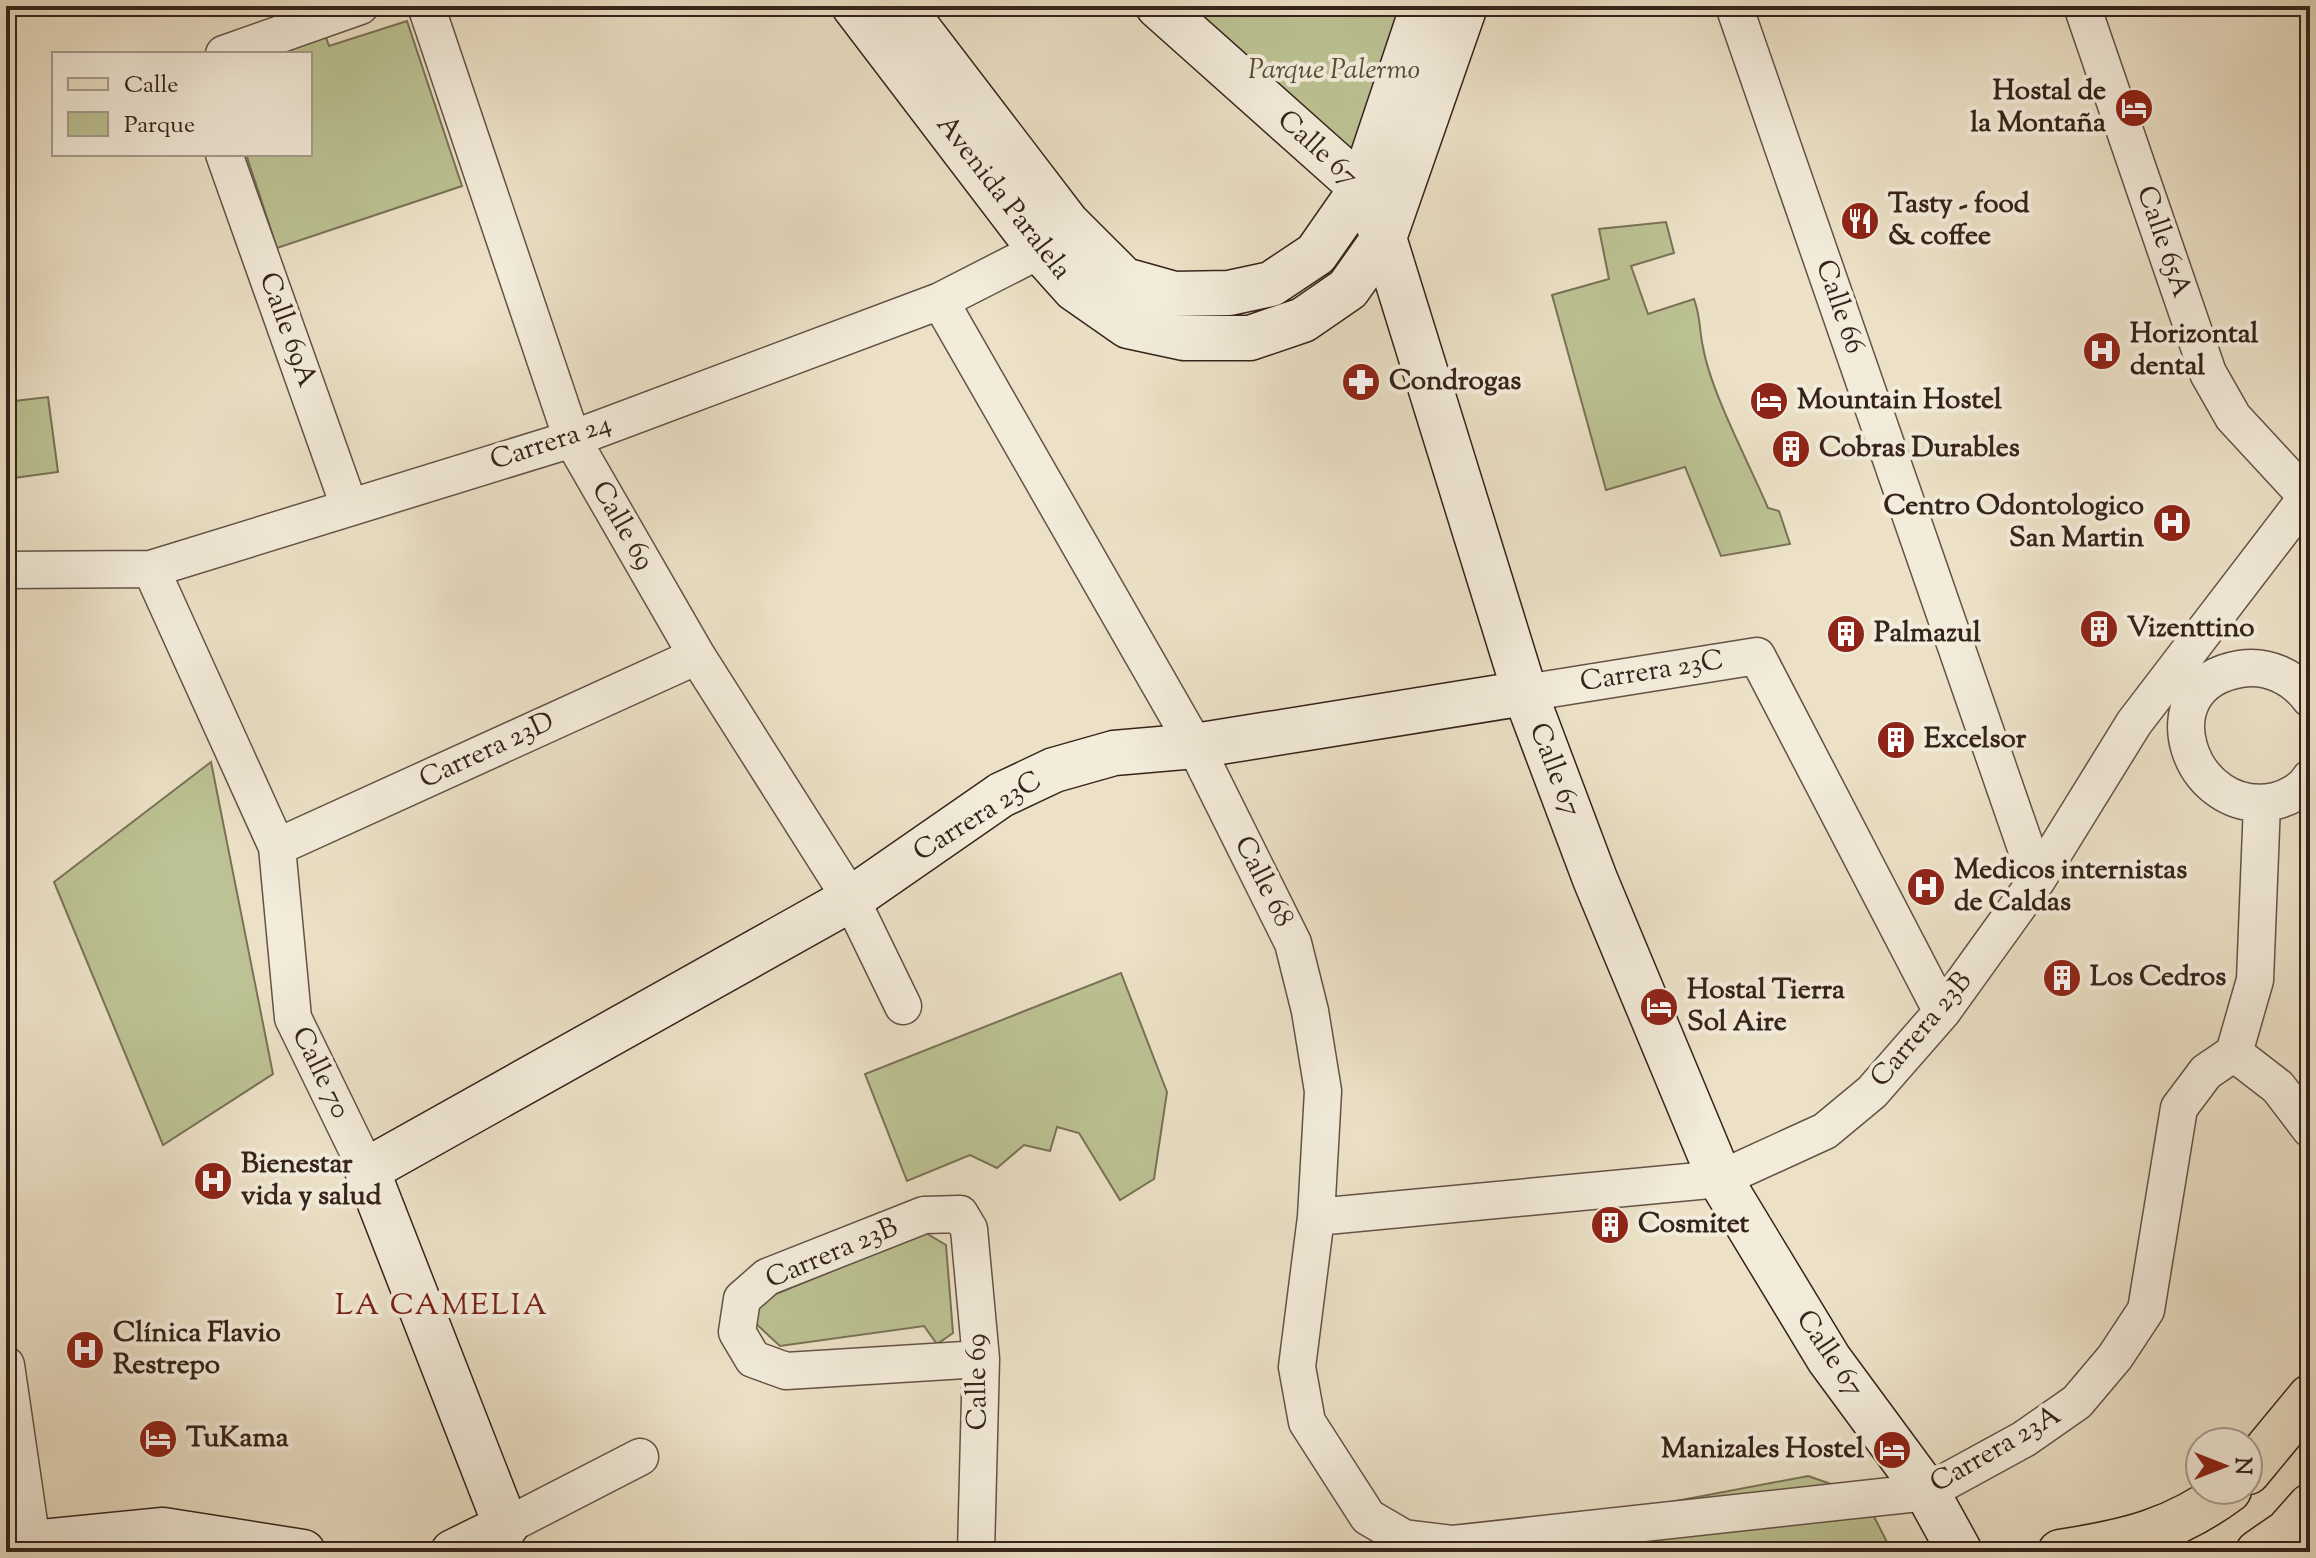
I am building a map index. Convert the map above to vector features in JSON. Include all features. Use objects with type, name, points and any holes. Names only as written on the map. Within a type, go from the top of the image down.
[{"type":"main road","points":[[2264,1453],[2310,1397]]},
{"type":"main road","points":[[2060,1552],[2116,1543],[2159,1531],[2207,1506]]},
{"type":"main road","points":[[2258,1552],[2287,1532],[2310,1506]]},
{"type":"street","points":[[230,52],[360,6]]},
{"type":"street","name":"Calle 69","points":[[426,6],[572,439],[697,656],[851,899],[903,1006]]},
{"type":"street","name":"Avenida Paralela","points":[[854,6],[1053,237],[1124,280],[1174,294],[1229,293],[1271,284],[1316,254],[1362,188],[1423,6]]},
{"type":"street","name":"Avenida Paralela","points":[[901,6],[1053,237],[1075,289],[1128,326],[1184,338],[1250,338],[1303,320],[1348,289],[1384,238],[1465,6]]},
{"type":"street","name":"Calle 67","points":[[1158,6],[1362,188],[1384,238],[1525,693],[1595,879],[1720,1179],[1829,1359],[1927,1492],[1960,1552]]},
{"type":"street","name":"Calle 66","points":[[1734,6],[2037,880]]},
{"type":"street","name":"Calle 65A","points":[[2082,6],[2208,373],[2233,417],[2309,495]]},
{"type":"street","name":"Calle 69A","points":[[225,156],[349,506]]},
{"type":"street","name":"Carrera 24","points":[[6,570],[151,569],[572,439],[940,301],[1053,237]]},
{"type":"street","name":"Calle 68","points":[[940,301],[1195,746],[1293,943],[1310,1011],[1323,1091],[1316,1217],[1297,1367],[1307,1422],[1368,1517]]},
{"type":"street","name":"Carrera 23B","points":[[1316,1217],[1720,1179],[1825,1131],[1872,1092],[1942,1012],[2037,880],[2148,705],[2309,495]]},
{"type":"street","name":"Calle 70","points":[[151,569],[277,847],[293,1018],[367,1170],[506,1526]]},
{"type":"street","points":[[2200,639],[2224,673]]},
{"type":"street","name":"Carrera 23D","points":[[277,847],[697,656]]},
{"type":"street","name":"Carrera 23C","points":[[367,1170],[851,899],[1001,795],[1054,770],[1114,753],[1195,746],[1757,656],[1942,1012]]},
{"type":"street","points":[[2310,699],[2295,682],[2278,673],[2242,668],[2224,673],[2199,688],[2188,712],[2189,750],[2209,783],[2224,794],[2262,804],[2286,799],[2310,778]]},
{"type":"street","points":[[2148,705],[2188,712]]},
{"type":"street","points":[[2262,804],[2255,980],[2234,1053],[2278,1087],[2310,1129]]},
{"type":"street","name":"Carrera 23A","points":[[1368,1517],[1404,1538],[1453,1544],[1927,1492],[2024,1439],[2066,1409],[2115,1357],[2146,1310],[2179,1108],[2206,1072],[2234,1053]]},
{"type":"street","name":"Calle 69","points":[[960,1214],[969,1229],[981,1359],[976,1552]]},
{"type":"street","name":"Carrera 23B","points":[[960,1214],[924,1215],[767,1277],[742,1299],[737,1332],[753,1359],[786,1371],[981,1359]]},
{"type":"street","points":[[6,1365],[24,1548],[163,1530],[303,1552]]},
{"type":"street","points":[[453,1552],[640,1457]]},
{"type":"green space","name":"Parque Palermo","points":[[1173,6],[1427,6],[1362,188]]},
{"type":"green space","points":[[320,20],[329,46],[407,21],[462,186],[277,248],[247,156],[312,156],[312,52],[225,52]]},
{"type":"green space","points":[[1666,222],[1674,253],[1631,266],[1648,314],[1694,299],[1707,365],[1722,406],[1768,508],[1779,511],[1790,544],[1721,556],[1685,467],[1606,490],[1552,295],[1609,279],[1599,229]]},
{"type":"green space","points":[[48,397],[58,472],[6,479],[6,402]]},
{"type":"green space","points":[[211,762],[273,1074],[163,1145],[54,882]]},
{"type":"green space","points":[[1121,973],[1167,1092],[1154,1179],[1120,1200],[1079,1133],[1057,1127],[1050,1151],[1024,1145],[997,1168],[970,1155],[907,1181],[865,1074]]},
{"type":"green space","points":[[926,1233],[946,1245],[953,1333],[937,1344],[924,1326],[780,1346],[752,1320],[761,1300]]},
{"type":"green space","points":[[1808,1476],[1863,1495],[1892,1552],[1407,1552]]},
{"type":"place","name":"Hostal de la Montaña","points":[[2134,108]]},
{"type":"place","name":"Tasty - food & coffee","points":[[1860,221]]},
{"type":"place","name":"Horizontal dental","points":[[2102,351]]},
{"type":"place","name":"Condrogas","points":[[1361,382]]},
{"type":"place","name":"Mountain Hostel","points":[[1769,401]]},
{"type":"place","name":"Cobras Durables","points":[[1791,449]]},
{"type":"place","name":"Centro Odontologico San Martin","points":[[2172,523]]},
{"type":"place","name":"Vizenttino","points":[[2099,629]]},
{"type":"place","name":"Palmazul","points":[[1846,634]]},
{"type":"place","name":"Excelsor","points":[[1896,740]]},
{"type":"place","name":"Medicos internistas de Caldas","points":[[1926,887]]},
{"type":"place","name":"Los Cedros","points":[[2062,978]]},
{"type":"place","name":"Hostal Tierra Sol Aire","points":[[1659,1007]]},
{"type":"place","name":"Bienestar vida y salud","points":[[213,1181]]},
{"type":"place","name":"Cosmitet","points":[[1610,1225]]},
{"type":"place","name":"Clínica Flavio Restrepo","points":[[85,1350]]},
{"type":"place","name":"TuKama","points":[[158,1439]]},
{"type":"place","name":"Manizales Hostel","points":[[1892,1450]]},
{"type":"district","name":"LA CAMELIA","points":[[442,1306]]}]
